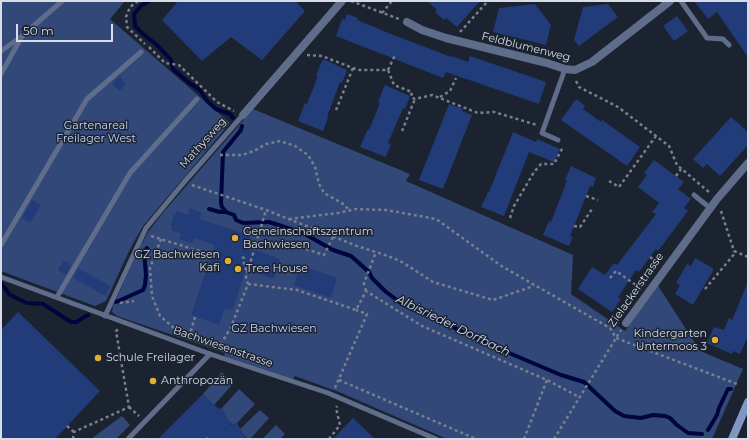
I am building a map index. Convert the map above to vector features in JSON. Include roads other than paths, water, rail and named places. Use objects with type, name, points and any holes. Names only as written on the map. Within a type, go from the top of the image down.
[{"type":"street","name":"Mathysweg","points":[[243,115],[342,1]]},
{"type":"street","name":"Feldblumenweg","points":[[407,22],[422,30],[453,40],[547,63],[565,69],[575,70],[592,62],[634,34],[670,1]]},
{"type":"street","name":"Zielackerstrasse","points":[[626,323],[710,208],[748,163]]},
{"type":"street","points":[[732,439],[748,402]]},
{"type":"lane","points":[[1,51],[21,37],[62,1]]},
{"type":"lane","points":[[681,1],[707,38],[723,39],[729,45]]},
{"type":"lane","points":[[1,74],[21,37]]},
{"type":"lane","points":[[1,245],[87,99],[141,52]]},
{"type":"lane","points":[[558,140],[542,133],[565,69]]},
{"type":"lane","points":[[57,297],[130,173],[197,100]]},
{"type":"lane","name":"Mathysweg","points":[[105,316],[146,228],[184,181],[243,115]]},
{"type":"lane","points":[[694,195],[710,208]]},
{"type":"lane","name":"Bachwiesenstrasse","points":[[1,277],[210,354],[332,395],[436,439]]},
{"type":"lane","points":[[128,439],[210,354]]},
{"type":"waterway","points":[[149,1],[141,6],[134,14],[135,26],[157,45],[171,60],[173,69],[200,90],[207,101],[216,109],[230,114],[233,118]]},
{"type":"waterway","points":[[226,212],[221,203],[223,152],[241,130],[242,126]]},
{"type":"waterway","name":"Albisrieder Dorfbach","points":[[209,209],[234,215],[236,220],[243,223],[269,222],[303,233],[333,250],[351,256],[369,272],[372,278],[385,291],[402,304],[446,322],[458,330],[502,350],[561,375],[584,382],[615,411],[624,416],[641,418],[653,415],[665,416],[670,418],[688,433],[702,434]]},
{"type":"waterway","name":"Albisrieder Dorfbach","points":[[116,302],[143,290],[146,275],[144,252],[147,248]]},
{"type":"waterway","name":"Albisrieder Dorfbach","points":[[1,283],[10,295],[27,303],[43,304],[71,322],[76,322],[88,315]]},
{"type":"waterway","name":"Albisrieder Dorfbach","points":[[708,430],[717,415],[728,389],[731,389]]},
{"type":"place","name":"Gemeinschaftszentrum Bachwiesen","points":[[235,238]]},
{"type":"place","name":"GZ Bachwiesen Kafi","points":[[228,261]]},
{"type":"place","name":"Tree House","points":[[238,269]]},
{"type":"place","name":"Kindergarten Untermoos 3","points":[[715,340]]},
{"type":"place","name":"Schule Freilager","points":[[98,358]]},
{"type":"place","name":"Anthropozän","points":[[153,381]]},
{"type":"park label","name":"Gartenareal Freilager West","points":[[96,132]]},
{"type":"park label","name":"GZ Bachwiesen","points":[[274,329]]}]
